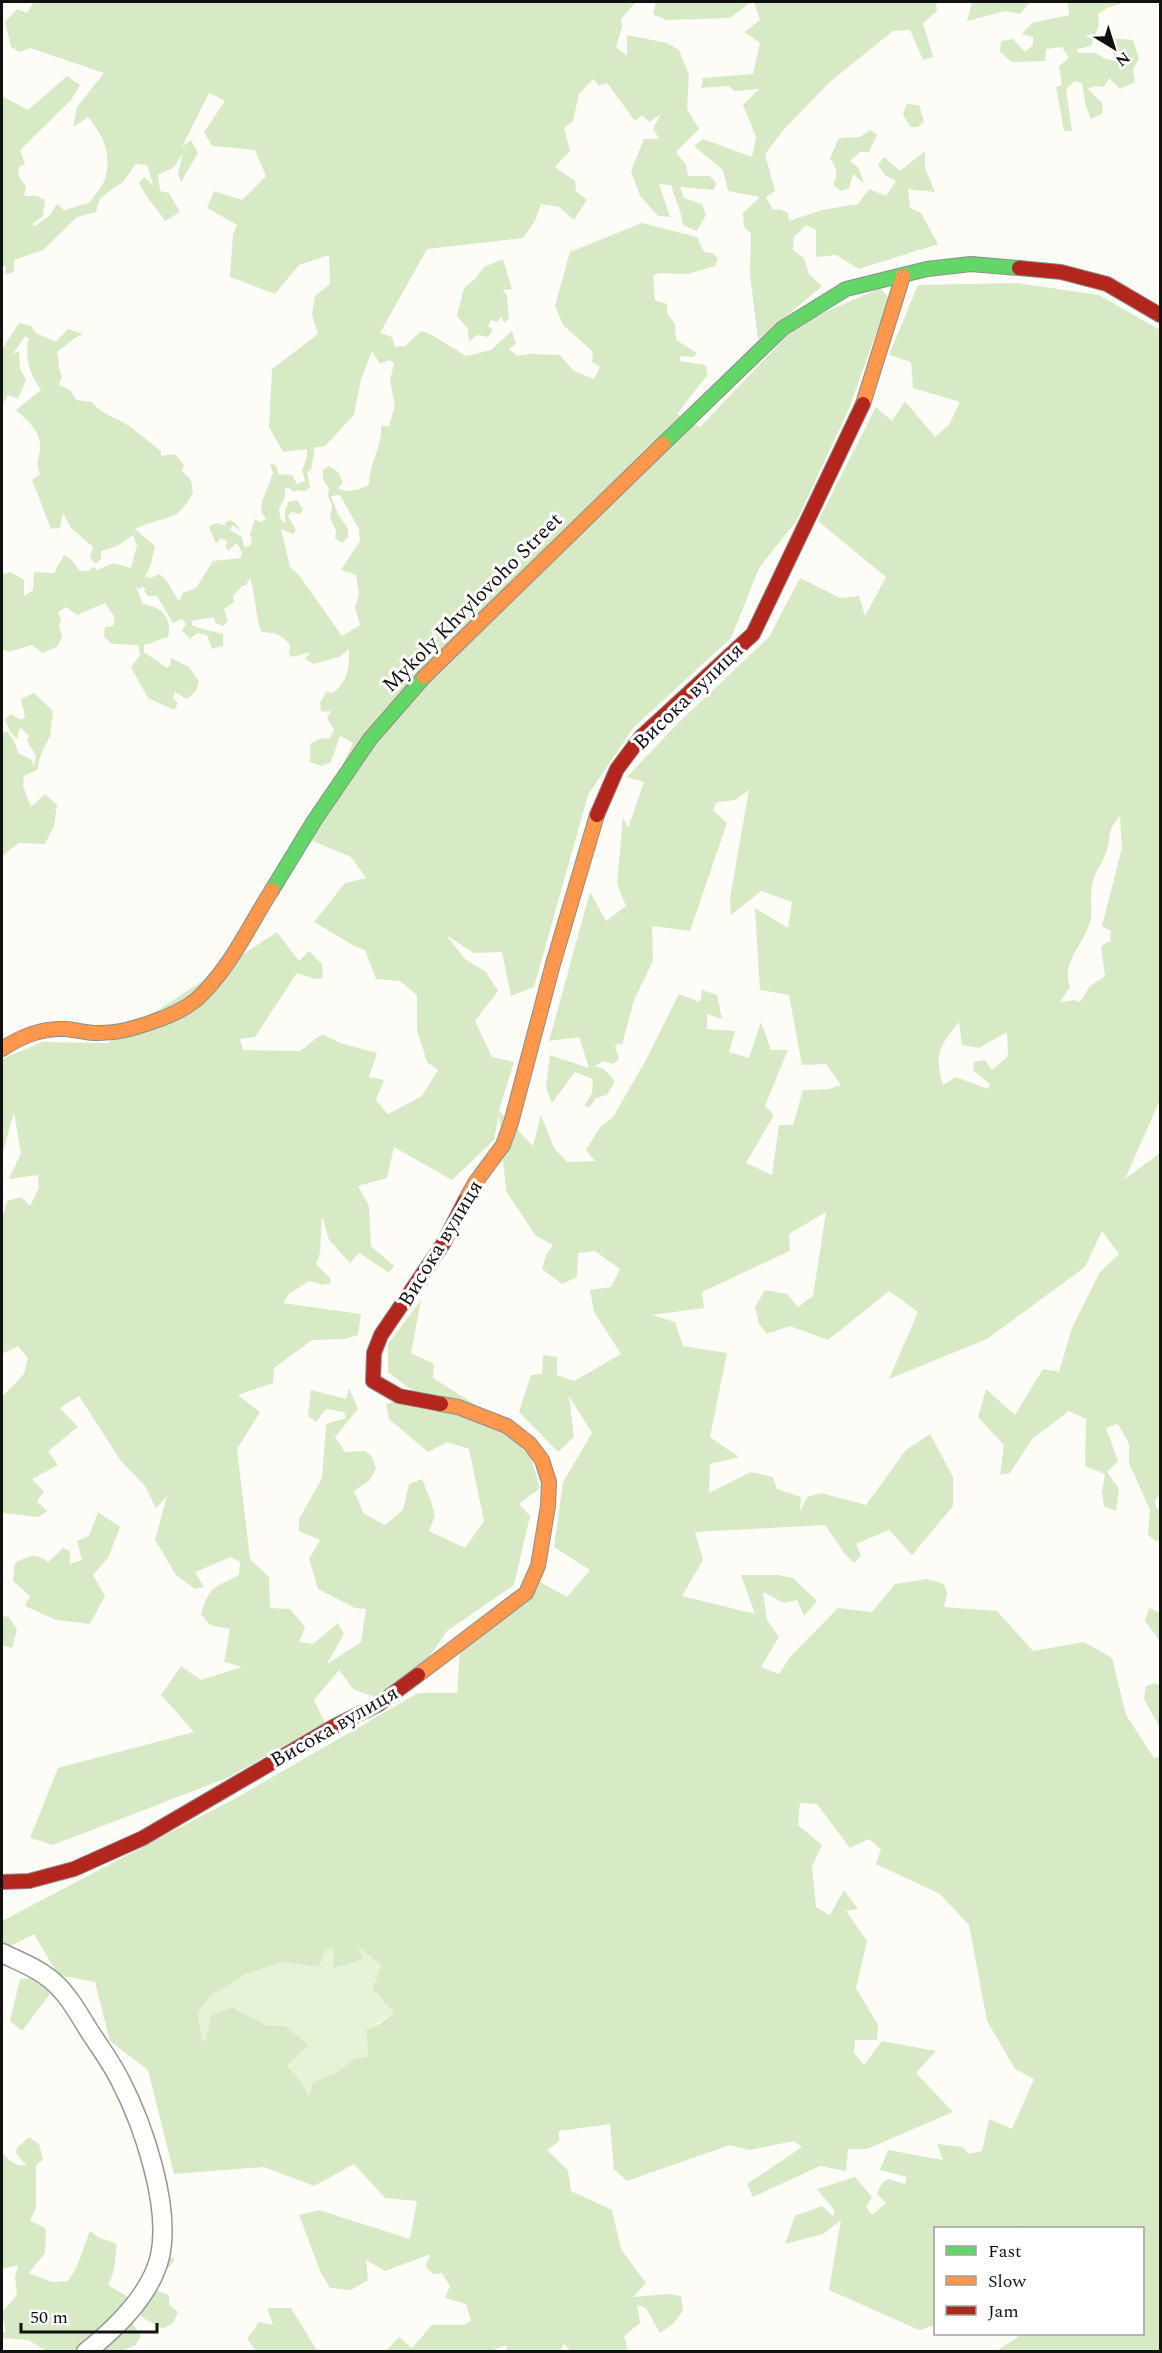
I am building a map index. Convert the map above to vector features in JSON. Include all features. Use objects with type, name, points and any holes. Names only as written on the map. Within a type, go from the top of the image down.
[{"type":"street","name":"Mykoly Khvylovoho Street","points":[[2,1050],[22,1036],[42,1030],[125,1032],[171,1015],[195,1001],[210,986],[231,956],[314,821],[370,739],[434,665],[783,328],[846,289],[927,269],[971,264],[1061,272],[1107,284],[1161,315]]},
{"type":"street","name":"Висока вулиця","points":[[2,1882],[29,1881],[74,1869],[143,1838],[333,1727],[379,1704],[526,1593],[538,1566],[548,1506],[549,1482],[542,1460],[530,1444],[507,1426],[458,1407],[399,1396],[374,1382],[374,1353],[381,1335],[443,1244],[475,1183],[503,1145],[600,806],[617,769],[641,737],[753,634],[860,413],[903,276]]},
{"type":"street","points":[[2,1953],[47,1976],[70,2001],[119,2079],[140,2126],[156,2181],[161,2220],[159,2256],[134,2308],[86,2352]]},
{"type":"green space","points":[[34,2],[636,2],[621,19],[622,27],[616,47],[627,56],[627,35],[667,43],[679,50],[689,75],[687,109],[699,129],[676,152],[686,165],[688,176],[710,176],[716,183],[714,190],[680,187],[684,198],[702,204],[706,215],[697,231],[683,225],[671,185],[659,184],[670,217],[658,216],[640,196],[631,171],[644,139],[659,139],[653,128],[661,114],[649,122],[642,115],[635,121],[607,83],[599,86],[593,79],[579,94],[573,121],[564,128],[570,151],[555,167],[575,181],[576,191],[587,200],[574,220],[559,207],[541,204],[535,221],[523,238],[427,249],[380,333],[392,337],[395,347],[405,346],[421,331],[432,335],[466,356],[491,350],[512,331],[516,343],[509,349],[517,356],[560,355],[574,371],[594,379],[600,367],[592,362],[593,352],[563,325],[555,306],[570,252],[642,223],[697,237],[704,252],[712,253],[718,258],[715,266],[688,274],[658,273],[653,276],[655,300],[667,304],[667,313],[675,324],[676,340],[697,353],[694,357],[680,356],[680,361],[705,365],[708,374],[677,414],[700,427],[798,324],[880,288],[889,298],[848,411],[797,520],[759,568],[731,638],[634,727],[588,795],[534,987],[511,996],[502,952],[474,953],[446,935],[465,959],[486,972],[498,991],[475,1021],[492,1057],[514,1062],[499,1111],[533,1146],[541,1115],[554,1148],[567,1162],[595,1161],[586,1150],[600,1127],[613,1117],[646,1060],[679,994],[700,1002],[702,990],[717,995],[722,1019],[707,1014],[707,1029],[735,1031],[729,1052],[749,1058],[761,1022],[771,1050],[788,1050],[765,1106],[774,1115],[746,1163],[772,1175],[779,1125],[793,1125],[803,1090],[829,1089],[841,1085],[826,1064],[802,1065],[789,995],[760,990],[755,908],[788,928],[792,902],[761,891],[731,915],[730,898],[749,790],[735,800],[717,802],[713,810],[727,823],[690,931],[652,926],[653,961],[634,1000],[622,1045],[618,1043],[615,1047],[619,1059],[613,1064],[603,1061],[595,1066],[604,1069],[615,1081],[607,1095],[596,1098],[590,1107],[584,1106],[592,1093],[593,1079],[575,1072],[552,1103],[546,1088],[550,1055],[589,1068],[579,1037],[549,1041],[590,892],[606,921],[626,906],[617,884],[623,817],[628,828],[644,782],[627,777],[677,724],[769,637],[800,578],[840,598],[859,596],[865,616],[886,577],[818,521],[876,407],[892,421],[905,401],[935,437],[949,425],[960,402],[913,388],[911,362],[889,355],[918,285],[1017,283],[1099,295],[1160,330],[1160,1100],[1125,1179],[1160,1153],[1160,1494],[1155,1501],[1160,1511],[1160,1540],[1156,1541],[1148,1535],[1150,1510],[1129,1463],[1129,1444],[1118,1424],[1106,1428],[1118,1461],[1107,1472],[1119,1489],[1116,1511],[1104,1506],[1102,1492],[1105,1474],[1085,1466],[1086,1419],[1069,1411],[1032,1439],[1010,1473],[1000,1475],[1004,1445],[978,1417],[986,1389],[1015,1415],[1043,1369],[1059,1372],[1072,1328],[1100,1272],[1119,1254],[1102,1231],[1085,1267],[987,1339],[889,1379],[918,1312],[889,1291],[828,1340],[790,1326],[767,1334],[759,1324],[755,1307],[765,1290],[787,1294],[798,1307],[813,1296],[826,1212],[789,1234],[790,1251],[702,1292],[704,1308],[652,1315],[675,1322],[683,1346],[727,1353],[710,1437],[739,1457],[710,1464],[709,1493],[751,1472],[773,1477],[777,1489],[801,1497],[800,1511],[807,1497],[821,1493],[866,1505],[906,1450],[930,1434],[953,1477],[953,1506],[912,1555],[889,1530],[856,1544],[861,1556],[854,1563],[825,1525],[695,1532],[703,1560],[682,1596],[755,1614],[741,1575],[778,1575],[793,1578],[817,1601],[804,1616],[797,1600],[784,1603],[763,1592],[767,1620],[779,1637],[761,1667],[779,1674],[790,1657],[838,1608],[872,1612],[895,1584],[927,1579],[944,1584],[947,1593],[944,1607],[997,1611],[1033,1651],[1084,1642],[1112,1658],[1126,1715],[1154,1758],[1160,1756],[1160,2351],[997,2351],[1021,2335],[1144,2335],[1144,2227],[1019,2227],[1019,2225],[1018,2227],[934,2227],[934,2325],[919,2330],[829,2290],[841,2220],[823,2234],[785,2244],[795,2216],[822,2206],[833,2216],[835,2211],[817,2189],[855,2177],[872,2197],[866,2207],[872,2215],[886,2203],[877,2194],[882,2183],[888,2179],[905,2184],[907,2177],[880,2170],[888,2150],[943,2160],[937,2144],[963,2147],[968,2154],[982,2151],[989,2119],[1012,2129],[1034,2079],[1015,2069],[987,2021],[969,1925],[940,1894],[876,1864],[881,1849],[869,1839],[850,1848],[817,1804],[800,1803],[798,1825],[822,1845],[812,1867],[816,1907],[830,1915],[844,1890],[858,1909],[846,1911],[867,1941],[856,1988],[878,2025],[877,2040],[855,2040],[854,2053],[864,2065],[882,2041],[936,2051],[916,2073],[953,2112],[867,2149],[848,2149],[846,2171],[820,2166],[753,2197],[747,2184],[802,2147],[794,2141],[749,2150],[730,2145],[627,2181],[614,2169],[610,2124],[559,2131],[559,2141],[547,2150],[568,2170],[571,2191],[612,2210],[621,2249],[646,2283],[633,2297],[667,2294],[681,2296],[683,2311],[673,2324],[660,2333],[646,2308],[637,2305],[640,2323],[624,2336],[628,2351],[571,2351],[564,2344],[559,2352],[507,2351],[506,2345],[491,2351],[386,2351],[399,2337],[412,2348],[432,2325],[464,2325],[471,2321],[466,2304],[445,2298],[450,2286],[442,2273],[433,2274],[425,2266],[431,2254],[385,2271],[366,2260],[368,2280],[351,2290],[330,2288],[320,2271],[299,2215],[319,2210],[410,2239],[417,2201],[385,2198],[354,2164],[314,2186],[264,2167],[174,2174],[148,2070],[110,2041],[95,1982],[58,1975],[34,1934],[10,1946],[2,1958],[2,1921],[236,1798],[418,1693],[457,1693],[460,1650],[540,1582],[567,1597],[590,1570],[554,1547],[563,1482],[592,1433],[569,1396],[574,1437],[558,1452],[519,1412],[531,1375],[542,1374],[543,1355],[557,1357],[557,1375],[574,1381],[621,1354],[594,1312],[590,1290],[611,1287],[620,1269],[595,1251],[578,1253],[577,1277],[562,1284],[542,1269],[546,1255],[553,1245],[536,1236],[506,1191],[499,1114],[494,1140],[452,1180],[394,1147],[387,1178],[358,1186],[369,1206],[371,1246],[394,1266],[389,1273],[359,1253],[350,1263],[329,1240],[322,1216],[320,1253],[316,1264],[330,1278],[331,1283],[323,1285],[309,1281],[289,1294],[283,1303],[361,1314],[358,1335],[344,1339],[312,1340],[274,1368],[273,1383],[238,1395],[260,1412],[237,1449],[250,1559],[269,1577],[270,1608],[290,1609],[305,1627],[299,1642],[313,1644],[338,1623],[344,1634],[327,1664],[361,1642],[366,1609],[355,1608],[318,1589],[309,1559],[320,1540],[299,1531],[299,1519],[322,1478],[326,1424],[346,1418],[344,1412],[326,1409],[316,1422],[308,1416],[311,1390],[346,1399],[349,1388],[358,1409],[335,1437],[345,1452],[365,1451],[372,1457],[376,1469],[369,1481],[354,1491],[364,1514],[385,1525],[403,1510],[409,1484],[422,1479],[435,1516],[429,1531],[465,1548],[484,1521],[469,1449],[447,1442],[428,1452],[389,1419],[386,1404],[417,1394],[388,1372],[388,1344],[421,1300],[411,1353],[434,1364],[433,1378],[487,1412],[531,1458],[540,1488],[519,1504],[530,1516],[514,1585],[447,1631],[426,1661],[379,1698],[354,1690],[339,1670],[314,1700],[325,1723],[227,1778],[53,1845],[30,1838],[58,1768],[194,1732],[161,1695],[181,1666],[201,1680],[242,1667],[224,1662],[230,1629],[210,1625],[201,1614],[210,1592],[218,1585],[239,1575],[240,1562],[231,1557],[195,1572],[204,1587],[195,1589],[176,1575],[155,1540],[167,1496],[156,1508],[145,1486],[121,1461],[79,1396],[60,1408],[78,1427],[48,1451],[58,1465],[32,1479],[44,1492],[37,1501],[47,1511],[39,1517],[2,1513],[2,1397],[24,1374],[28,1358],[18,1346],[2,1354],[2,1219],[7,1201],[21,1197],[30,1206],[39,1188],[38,1175],[9,1179],[21,1153],[14,1112],[2,1156],[2,1059],[42,1042],[108,1043],[277,932],[299,961],[309,951],[322,964],[323,978],[315,979],[297,973],[255,1037],[240,1039],[243,1050],[300,1051],[322,1034],[340,1043],[377,1053],[369,1077],[384,1080],[376,1100],[388,1114],[422,1096],[438,1070],[427,1062],[417,1030],[417,995],[400,981],[376,979],[365,950],[314,922],[345,883],[366,878],[351,857],[308,839],[353,743],[340,736],[331,762],[321,766],[310,762],[310,744],[321,738],[329,739],[334,730],[327,718],[331,711],[321,712],[320,703],[326,692],[333,693],[345,678],[349,649],[339,657],[314,664],[305,659],[311,652],[292,657],[289,654],[290,645],[284,639],[274,633],[261,632],[250,578],[246,585],[242,586],[233,596],[234,602],[224,609],[228,621],[223,626],[216,623],[213,617],[192,621],[195,627],[223,634],[223,646],[212,649],[207,635],[197,633],[190,639],[182,630],[186,624],[182,619],[173,623],[157,596],[148,596],[144,591],[146,589],[142,586],[140,589],[136,587],[143,604],[160,610],[169,624],[168,637],[144,645],[144,652],[167,668],[171,658],[189,667],[199,681],[196,691],[187,699],[175,692],[173,699],[178,703],[174,710],[148,698],[131,667],[140,655],[138,645],[112,644],[104,637],[105,627],[113,626],[115,618],[105,603],[77,615],[66,607],[58,612],[62,636],[58,646],[43,653],[31,645],[9,652],[2,649],[2,574],[11,572],[24,580],[24,596],[33,590],[34,572],[54,573],[64,555],[71,559],[80,571],[88,571],[94,567],[98,570],[113,563],[131,568],[137,545],[133,535],[117,546],[101,551],[101,559],[95,564],[90,557],[93,547],[71,528],[63,513],[60,528],[51,529],[32,480],[40,474],[39,438],[33,427],[16,410],[41,390],[29,366],[27,352],[29,339],[25,336],[13,354],[19,351],[20,369],[26,380],[18,399],[8,395],[2,406],[2,349],[19,323],[31,326],[36,333],[56,342],[68,329],[83,334],[57,352],[62,376],[59,385],[70,390],[76,400],[92,402],[105,413],[129,426],[161,451],[161,456],[175,454],[184,465],[182,471],[191,480],[193,492],[181,510],[168,518],[135,529],[155,546],[145,577],[151,578],[159,574],[168,583],[179,601],[183,593],[196,588],[213,561],[241,558],[242,552],[237,543],[228,551],[225,546],[228,542],[221,538],[217,543],[215,542],[209,526],[217,523],[225,526],[226,522],[231,520],[240,531],[233,525],[230,530],[242,537],[244,547],[250,546],[252,541],[250,534],[255,519],[260,522],[266,519],[261,511],[273,473],[270,465],[274,464],[277,467],[278,474],[292,475],[297,484],[305,481],[302,470],[307,457],[307,449],[283,452],[269,427],[272,369],[318,334],[312,315],[315,296],[330,284],[329,255],[299,265],[275,294],[230,277],[233,234],[237,225],[207,208],[214,191],[242,200],[266,176],[255,150],[212,146],[204,132],[225,101],[209,93],[182,147],[191,140],[198,153],[181,182],[178,174],[183,153],[174,167],[158,175],[160,191],[169,193],[180,212],[165,221],[139,183],[144,177],[153,185],[147,165],[136,164],[123,182],[100,198],[96,212],[77,217],[43,250],[14,260],[14,272],[5,274],[6,266],[2,266],[2,96],[28,110],[67,76],[80,85],[71,100],[20,150],[25,164],[18,168],[19,177],[26,186],[24,196],[37,196],[45,200],[43,216],[32,224],[35,226],[49,216],[57,204],[64,210],[89,203],[104,182],[108,162],[102,139],[88,117],[73,127],[77,107],[104,73],[30,48],[20,52],[11,47],[5,22],[17,9],[27,13]],"holes":[[[372,351],[380,364],[389,360],[394,363],[390,381],[395,406],[389,426],[381,426],[380,441],[369,477],[369,485],[353,491],[342,490],[338,488],[343,483],[338,472],[329,466],[323,470],[323,480],[329,488],[328,496],[332,506],[330,518],[336,531],[335,538],[342,543],[348,537],[348,529],[338,514],[331,496],[340,495],[359,529],[360,541],[341,570],[356,575],[359,594],[355,607],[360,625],[342,636],[299,575],[290,567],[281,529],[293,534],[296,530],[288,516],[292,512],[300,514],[303,509],[297,500],[288,502],[285,523],[281,520],[279,509],[285,497],[285,488],[294,492],[305,491],[310,487],[307,473],[311,469],[315,449],[313,448],[325,446],[354,415],[361,379]],[[1120,816],[1122,848],[1102,926],[1111,931],[1110,941],[1101,946],[1105,976],[1090,986],[1080,1002],[1075,1000],[1060,1002],[1070,987],[1068,969],[1090,922],[1093,882],[1107,849],[1110,832]],[[959,1022],[962,1045],[979,1048],[1007,1032],[1008,1056],[992,1070],[985,1060],[974,1062],[973,1070],[990,1084],[988,1089],[956,1077],[943,1085],[939,1065],[940,1051]],[[333,1947],[334,1968],[363,1959],[358,1947],[381,1965],[373,1989],[394,2013],[381,2023],[366,2030],[368,2057],[355,2058],[336,2073],[313,2082],[309,2097],[301,2081],[287,2066],[308,2045],[285,2026],[268,2026],[232,2007],[211,2016],[206,2040],[202,2041],[198,2012],[210,1996],[246,1974],[282,1962],[319,1967],[325,1951]]]},
{"type":"green space","points":[[656,2],[751,2],[730,18],[666,20],[653,14]]},
{"type":"green space","points":[[754,2],[936,2],[937,11],[923,23],[933,57],[923,60],[910,30],[893,31],[832,80],[785,128],[765,154],[775,191],[766,197],[773,210],[780,209],[788,213],[789,221],[822,210],[858,204],[869,189],[886,196],[896,181],[885,175],[878,165],[884,157],[900,171],[925,151],[925,168],[935,192],[908,189],[910,208],[921,213],[938,244],[859,269],[836,255],[816,257],[816,230],[806,225],[794,237],[793,250],[804,258],[809,274],[822,286],[758,340],[750,274],[751,234],[744,227],[743,213],[760,197],[728,191],[723,170],[694,146],[703,139],[752,157],[756,137],[743,105],[759,89],[734,91],[729,86],[701,88],[703,78],[753,74],[760,43],[744,32],[760,20]]},
{"type":"green space","points":[[972,2],[1030,2],[1020,14],[1005,11],[967,21]]},
{"type":"green space","points":[[1068,2],[1126,2],[1107,8],[1098,14],[1099,25],[1091,46],[1077,49],[1078,53],[1095,53],[1115,61],[1110,38],[1133,40],[1139,59],[1133,69],[1135,82],[1120,89],[1109,78],[1104,87],[1095,86],[1088,89],[1103,104],[1102,114],[1091,119],[1086,107],[1082,83],[1075,81],[1066,89],[1072,131],[1064,131],[1056,87],[1062,85],[1059,66],[1069,58],[1062,47],[1046,49],[1045,61],[1012,62],[1000,52],[1001,41],[1013,39],[1025,52],[1033,45],[1033,37],[1022,34],[1032,23],[1069,15]]},
{"type":"green space","points":[[907,104],[919,105],[924,121],[918,127],[910,127],[903,114]]},
{"type":"green space","points":[[870,130],[877,135],[869,152],[860,152],[850,161],[858,167],[864,183],[853,174],[849,188],[841,191],[833,185],[836,171],[830,158],[839,138],[860,137]]},
{"type":"green space","points":[[503,259],[512,289],[503,290],[507,296],[509,319],[504,322],[501,317],[497,322],[491,320],[488,326],[493,330],[488,337],[478,335],[469,341],[468,329],[457,316],[464,288],[484,267]]},
{"type":"green space","points":[[34,693],[53,711],[50,736],[41,754],[37,770],[24,776],[23,786],[31,807],[45,794],[57,805],[54,826],[45,844],[19,843],[2,856],[2,732],[8,732],[18,753],[31,759],[34,766],[36,756],[27,741],[29,736],[20,727],[17,739],[11,733],[5,720],[10,714],[22,720],[25,716],[21,699]]},
{"type":"green space","points":[[98,1512],[120,1527],[108,1558],[93,1575],[105,1596],[90,1624],[56,1620],[25,1606],[30,1596],[13,1581],[15,1563],[32,1556],[48,1562],[63,1548],[70,1551],[70,1564],[82,1560],[77,1541],[89,1536]]},
{"type":"green space","points":[[1149,1608],[1160,1613],[1160,1641],[1145,1621]]},
{"type":"green space","points":[[2,1616],[9,1617],[17,1629],[12,1648],[2,1645]]},
{"type":"green space","points":[[1155,1683],[1160,1685],[1159,1726],[1144,1699],[1146,1686]]},
{"type":"green space","points":[[357,1946],[381,1965],[394,2013],[366,2030],[368,2057],[355,2058],[336,2073],[313,2082],[309,2098],[301,2081],[286,2066],[268,2026],[232,2007],[206,2040],[202,2041],[198,2012],[210,1996],[246,1974],[282,1962],[319,1967],[325,1951],[333,1947],[334,1967]]},
{"type":"green space","points":[[38,1978],[50,1994],[22,2031],[10,2021],[20,1979]]},
{"type":"green space","points":[[29,2137],[39,2144],[43,2160],[36,2165],[36,2208],[30,2220],[46,2229],[45,2253],[29,2273],[52,2282],[68,2281],[78,2263],[90,2231],[98,2237],[117,2244],[114,2269],[108,2285],[135,2301],[161,2251],[175,2259],[155,2290],[169,2295],[169,2305],[178,2312],[173,2323],[163,2329],[143,2318],[138,2312],[133,2324],[141,2336],[136,2345],[121,2351],[47,2351],[28,2340],[2,2338],[2,2333],[6,2332],[2,2312],[17,2295],[15,2277],[18,2265],[2,2269],[2,2152],[15,2164],[26,2165],[16,2153],[17,2148]]},
{"type":"green space","points":[[267,2308],[291,2308],[316,2349],[324,2351],[256,2351],[247,2339],[259,2322],[273,2325]]},
{"type":"traffic: fast","points":[[663,444],[783,328],[846,289],[927,269],[971,264],[1019,268]]},
{"type":"traffic: fast","points":[[272,890],[314,821],[370,739],[424,677]]},
{"type":"traffic: slow","points":[[863,404],[903,276]]},
{"type":"traffic: slow","points":[[424,677],[663,444]]},
{"type":"traffic: slow","points":[[465,1201],[475,1183],[503,1145],[511,1123],[553,964],[597,815]]},
{"type":"traffic: slow","points":[[2,1049],[40,1031],[66,1029],[109,1033],[137,1027],[187,1007],[219,975],[272,890]]},
{"type":"traffic: slow","points":[[418,1675],[526,1593],[538,1566],[548,1506],[549,1482],[542,1460],[530,1444],[507,1426],[458,1407],[441,1404]]},
{"type":"traffic: jam","points":[[1019,268],[1061,272],[1107,284],[1160,315]]},
{"type":"traffic: jam","points":[[597,815],[617,769],[641,737],[753,634],[863,404]]},
{"type":"traffic: jam","points":[[441,1404],[399,1396],[373,1381],[374,1353],[381,1335],[443,1244],[465,1201]]},
{"type":"traffic: jam","points":[[2,1882],[29,1881],[74,1869],[143,1838],[333,1727],[379,1704],[418,1675]]}]
